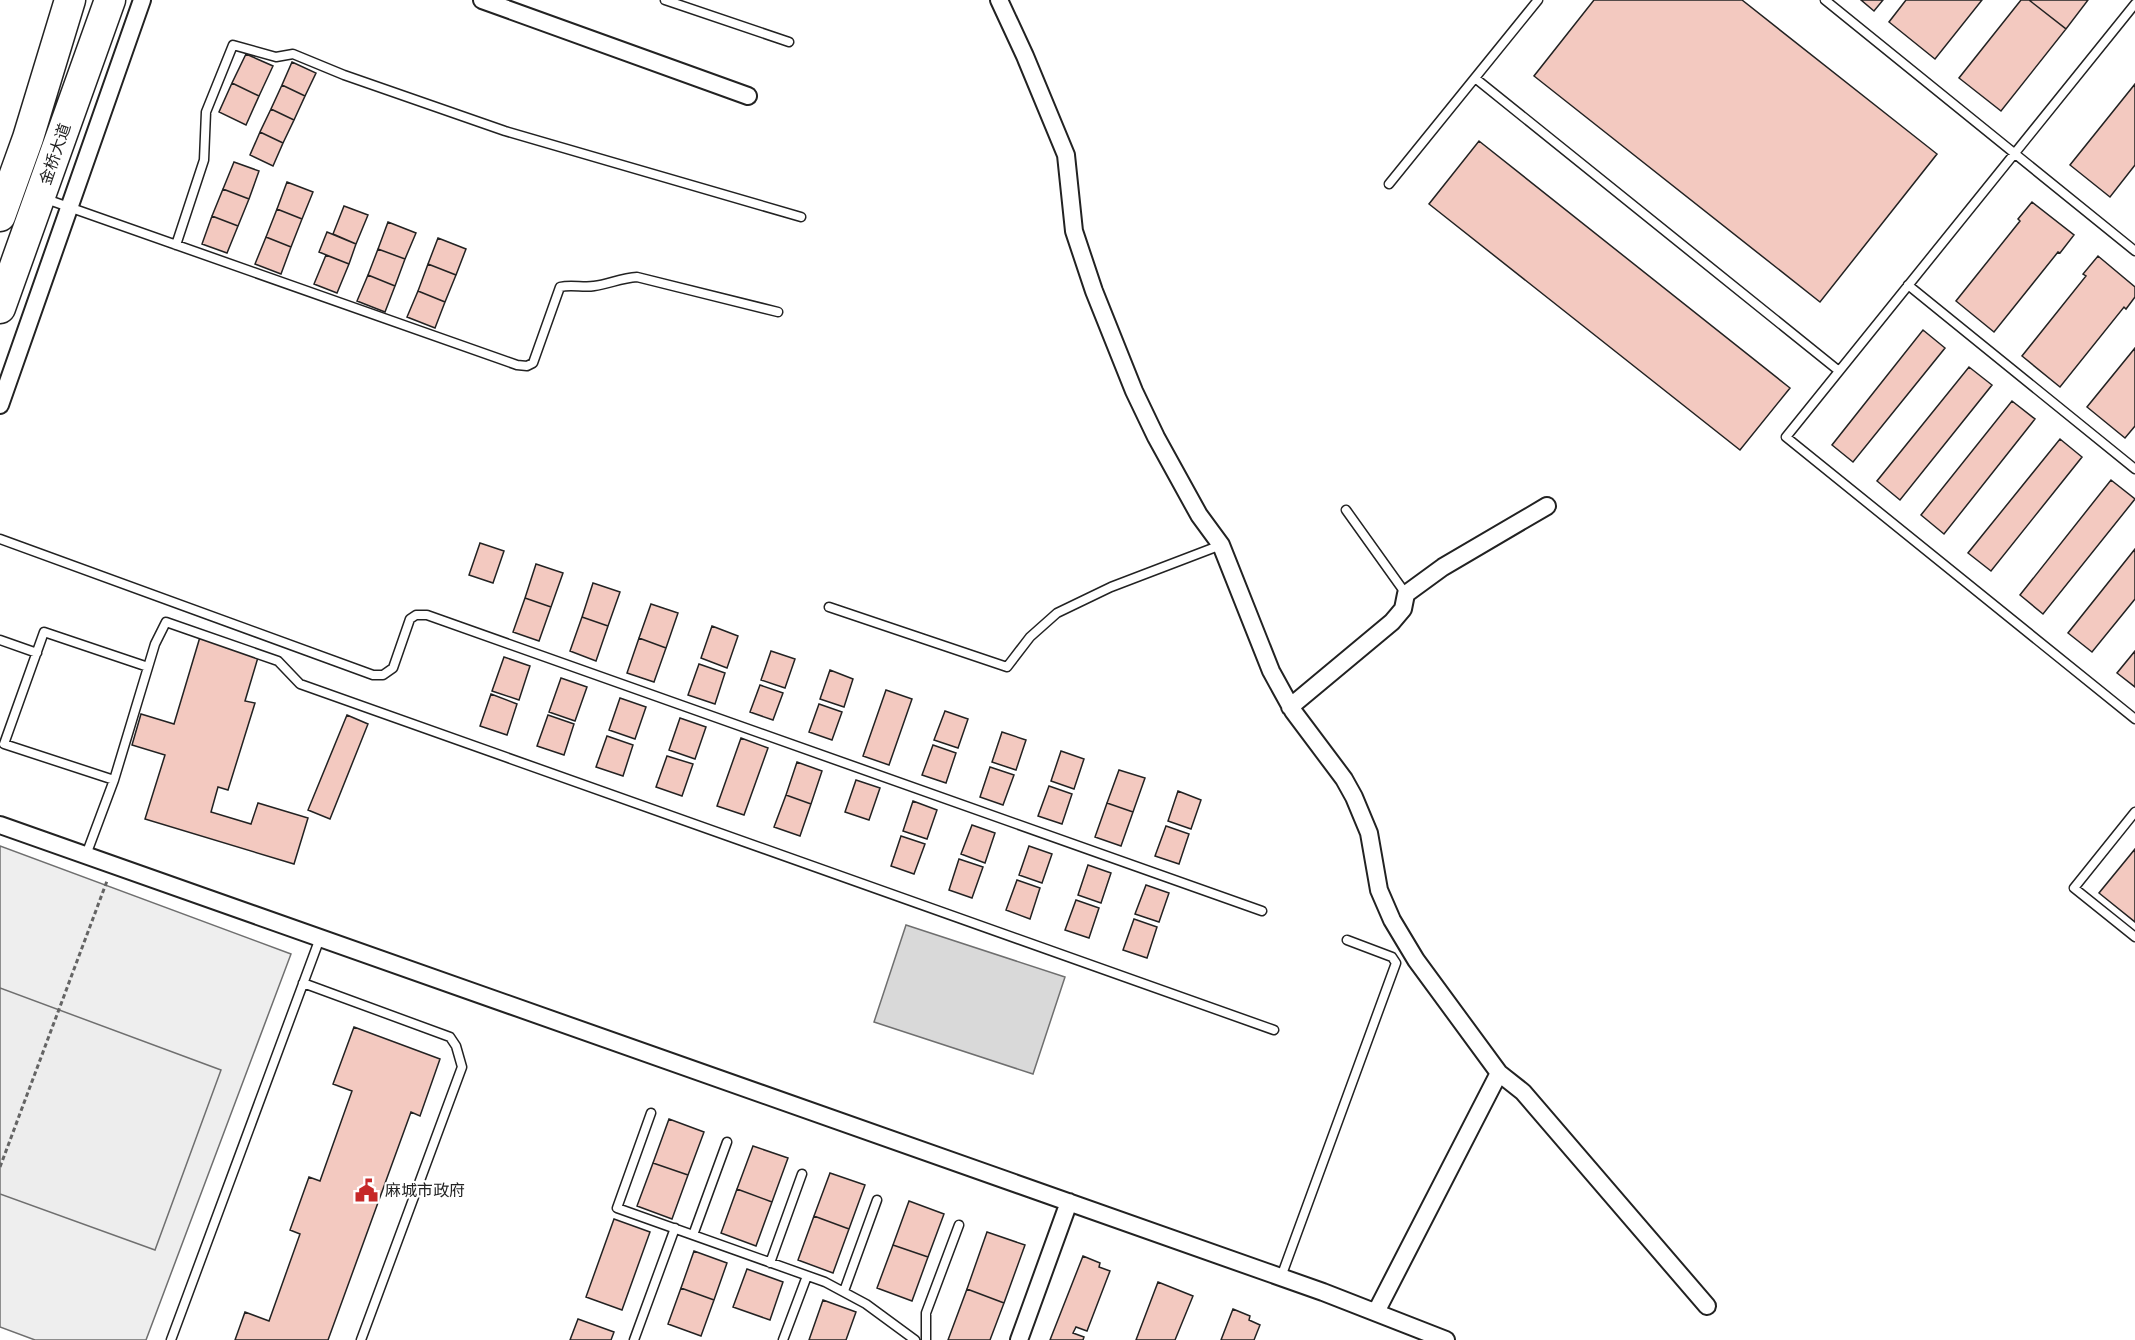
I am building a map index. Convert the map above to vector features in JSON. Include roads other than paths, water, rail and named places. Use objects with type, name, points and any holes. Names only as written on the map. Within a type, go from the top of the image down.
[{"type":"highway","name":"金桥大道","points":[[0,216],[28,138],[70,0]]},
{"type":"highway","name":"金桥大道","points":[[0,308],[110,0]]},
{"type":"street","points":[[0,405],[142,0]]},
{"type":"street","points":[[482,0],[507,4],[748,96]]},
{"type":"street","points":[[999,0],[1066,155],[1074,231],[1094,291],[1134,391],[1199,515],[1221,545],[1271,671],[1290,707],[1344,779],[1354,797],[1369,833],[1380,890],[1392,920],[1416,960],[1499,1073],[1523,1092],[1707,1306]]},
{"type":"street","points":[[1290,707],[1392,622],[1403,609],[1406,594],[1443,567],[1547,506]]},
{"type":"street","points":[[0,825],[1281,1277],[1446,1340]]},
{"type":"street","points":[[1376,1312],[1499,1073]]},
{"type":"street","points":[[1019,1340],[1069,1202]]},
{"type":"lane","points":[[665,0],[789,42]]},
{"type":"lane","points":[[1389,184],[1538,0]]},
{"type":"lane","points":[[1825,0],[2135,251]]},
{"type":"lane","points":[[2135,4],[1786,437],[2135,719]]},
{"type":"lane","points":[[176,245],[204,160],[206,112],[233,45],[276,57],[293,54],[344,75],[505,131],[801,218]]},
{"type":"lane","points":[[1475,78],[1839,371]]},
{"type":"lane","points":[[39,197],[517,365],[527,366],[533,363],[560,287],[567,285],[596,286],[620,278],[637,277],[778,312]]},
{"type":"lane","points":[[1908,285],[2135,469]]},
{"type":"lane","points":[[1346,510],[1406,594]]},
{"type":"lane","points":[[0,539],[373,675],[383,675],[393,668],[410,619],[416,615],[427,615],[1262,910]]},
{"type":"lane","points":[[829,607],[1006,667],[1030,637],[1057,613],[1111,587],[1221,545]]},
{"type":"lane","points":[[86,855],[114,780],[155,644],[166,622],[278,661],[300,684],[1274,1030]]},
{"type":"lane","points":[[114,780],[4,744],[4,732],[44,632],[148,667]]},
{"type":"lane","points":[[0,640],[37,653]]},
{"type":"lane","points":[[2135,812],[2074,888],[2135,938]]},
{"type":"lane","points":[[171,1340],[320,938]]},
{"type":"lane","points":[[1281,1277],[1396,963],[1392,957],[1347,940]]},
{"type":"lane","points":[[303,984],[450,1037],[456,1046],[462,1067],[361,1340]]},
{"type":"lane","points":[[651,1113],[617,1208],[844,1291],[915,1340]]},
{"type":"lane","points":[[693,1235],[727,1142]]},
{"type":"lane","points":[[770,1263],[802,1174]]},
{"type":"lane","points":[[844,1291],[877,1200]]},
{"type":"lane","points":[[926,1340],[926,1313],[959,1225]]},
{"type":"lane","points":[[634,1340],[675,1228]]},
{"type":"lane","points":[[783,1340],[807,1276]]},
{"type":"place","name":"麻城市政府","points":[[367,1190]]}]
